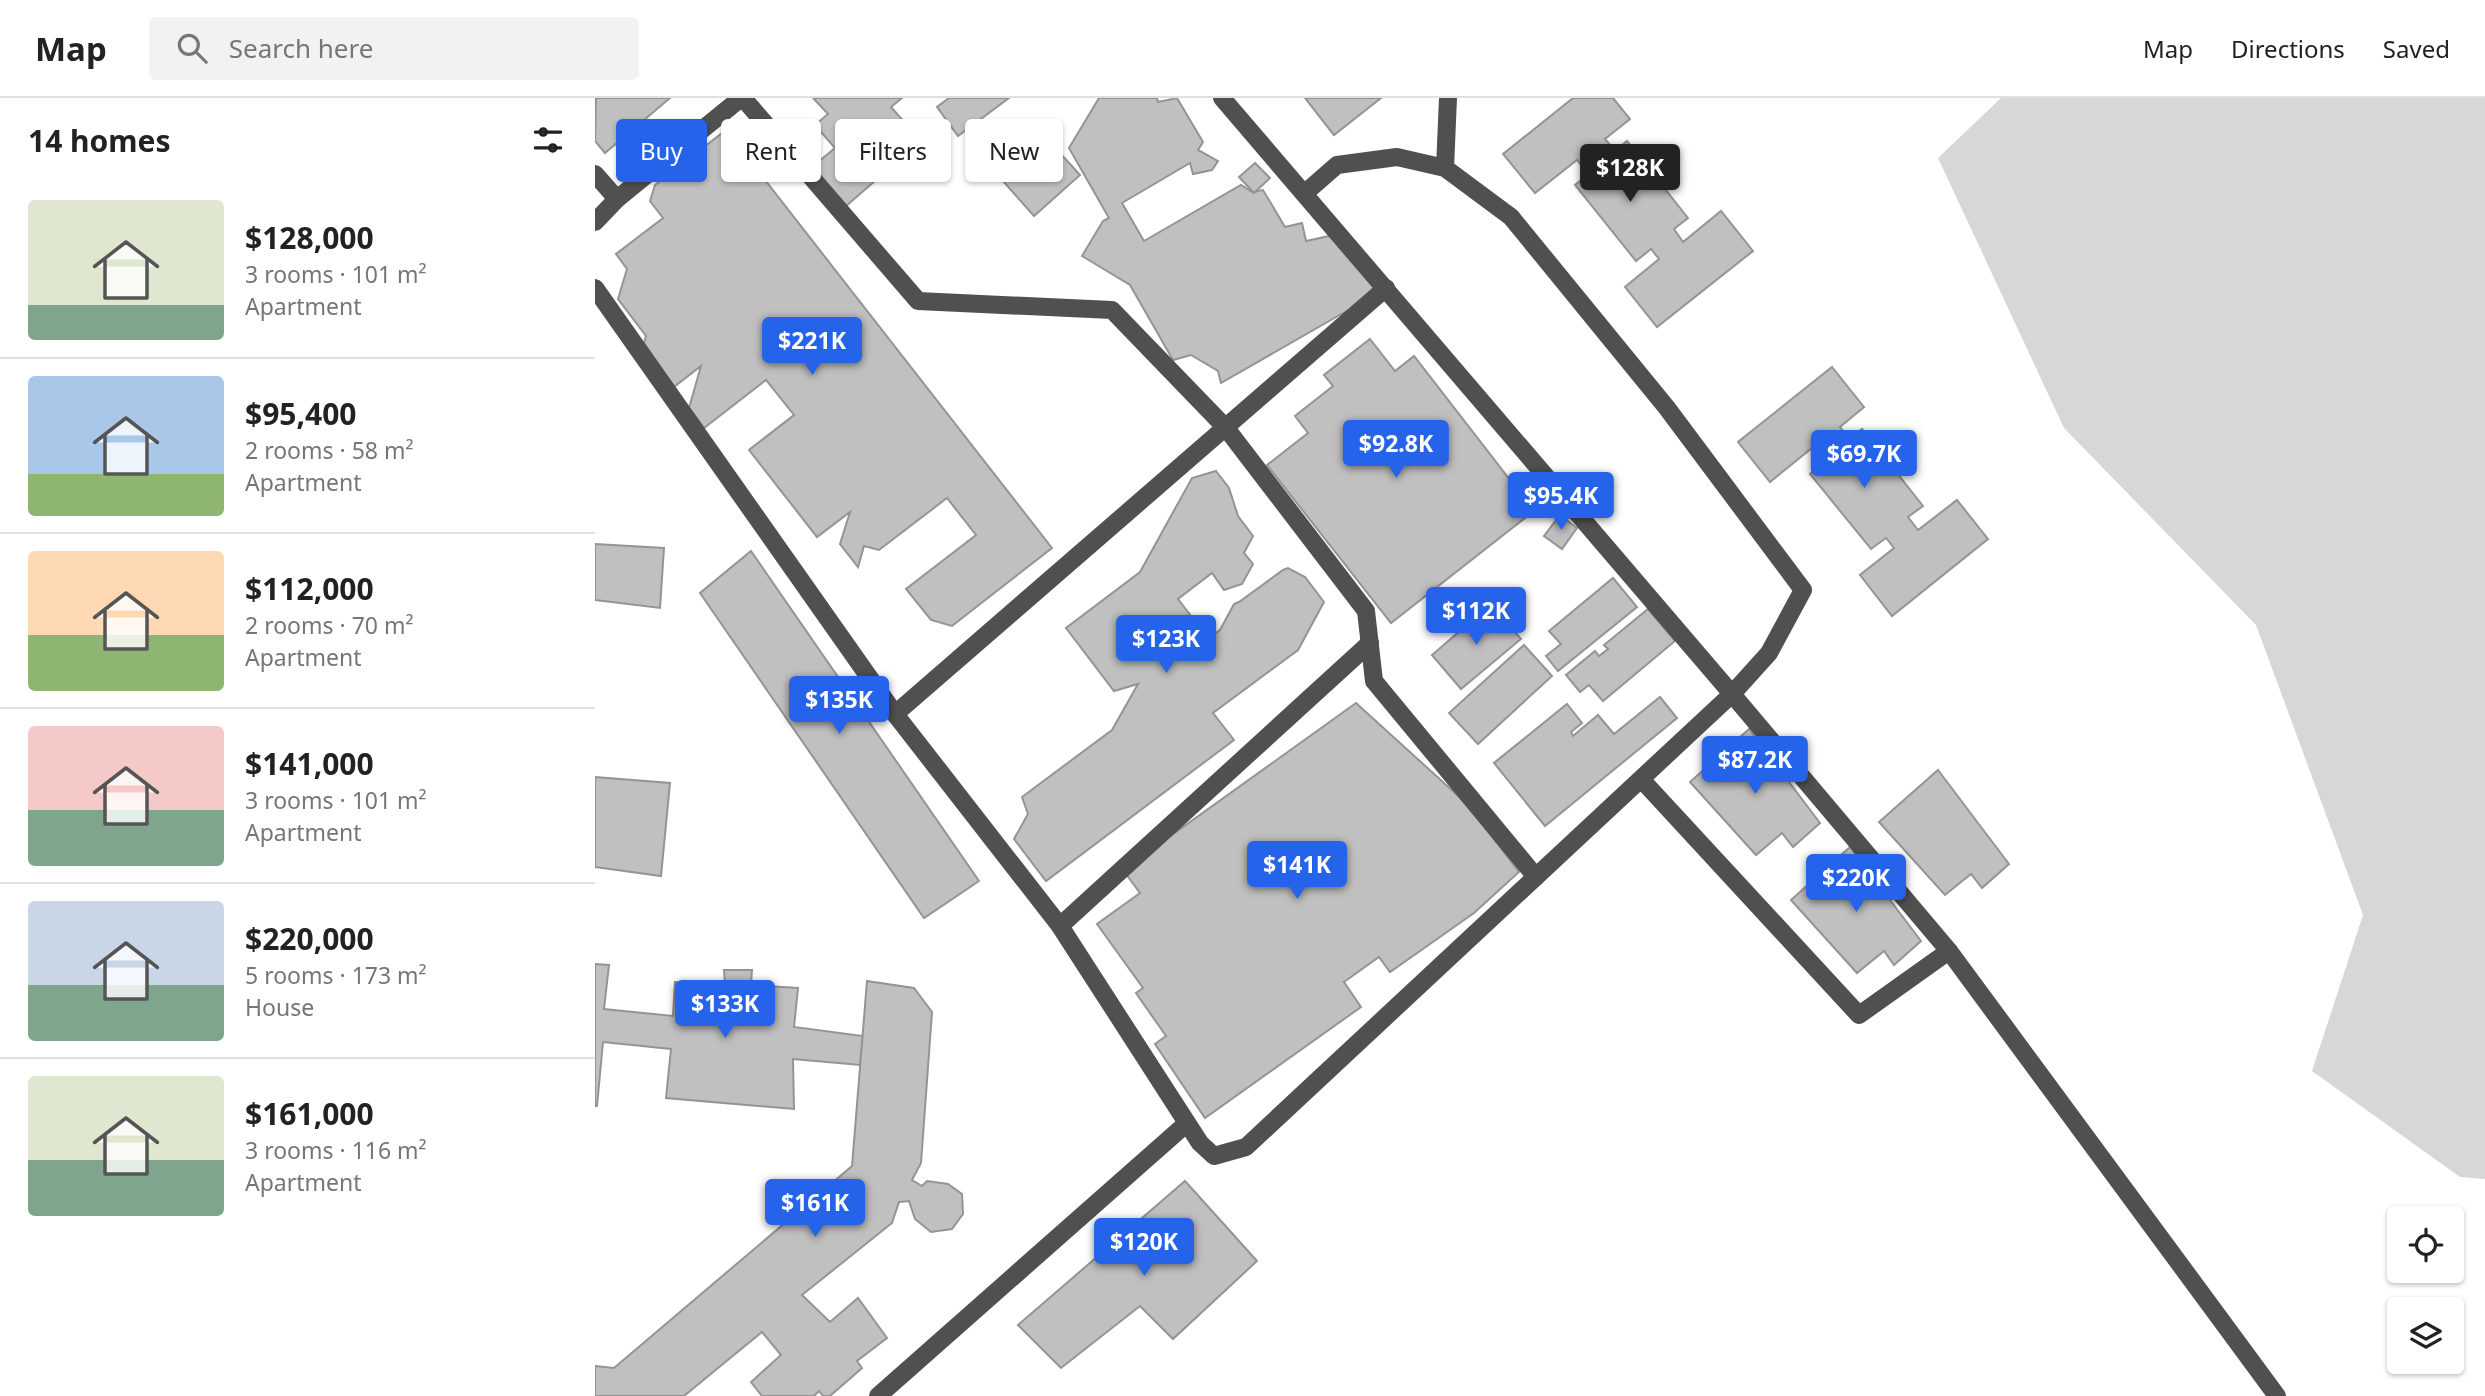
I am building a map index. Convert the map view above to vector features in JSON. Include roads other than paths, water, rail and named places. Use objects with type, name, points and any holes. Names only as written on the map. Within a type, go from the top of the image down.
[{"type":"street","points":[[595,222],[617,199],[742,98],[918,301],[1112,310],[1226,428],[1366,611],[1374,681],[1536,877]]},
{"type":"street","points":[[1222,98],[1949,951],[2277,1396]]},
{"type":"street","points":[[1445,168],[1448,98]]},
{"type":"street","points":[[595,288],[895,714],[1060,926],[1186,1124],[1214,1156],[1246,1147],[1732,694],[1769,653],[1803,590],[1667,408],[1511,217],[1445,168],[1397,157],[1338,165],[1305,193]]},
{"type":"street","points":[[595,174],[617,199]]},
{"type":"street","points":[[895,714],[1386,288]]},
{"type":"street","points":[[1060,926],[1370,643]]},
{"type":"street","points":[[1641,779],[1859,1015],[1949,951]]},
{"type":"street","points":[[878,1396],[1186,1124]]}]
